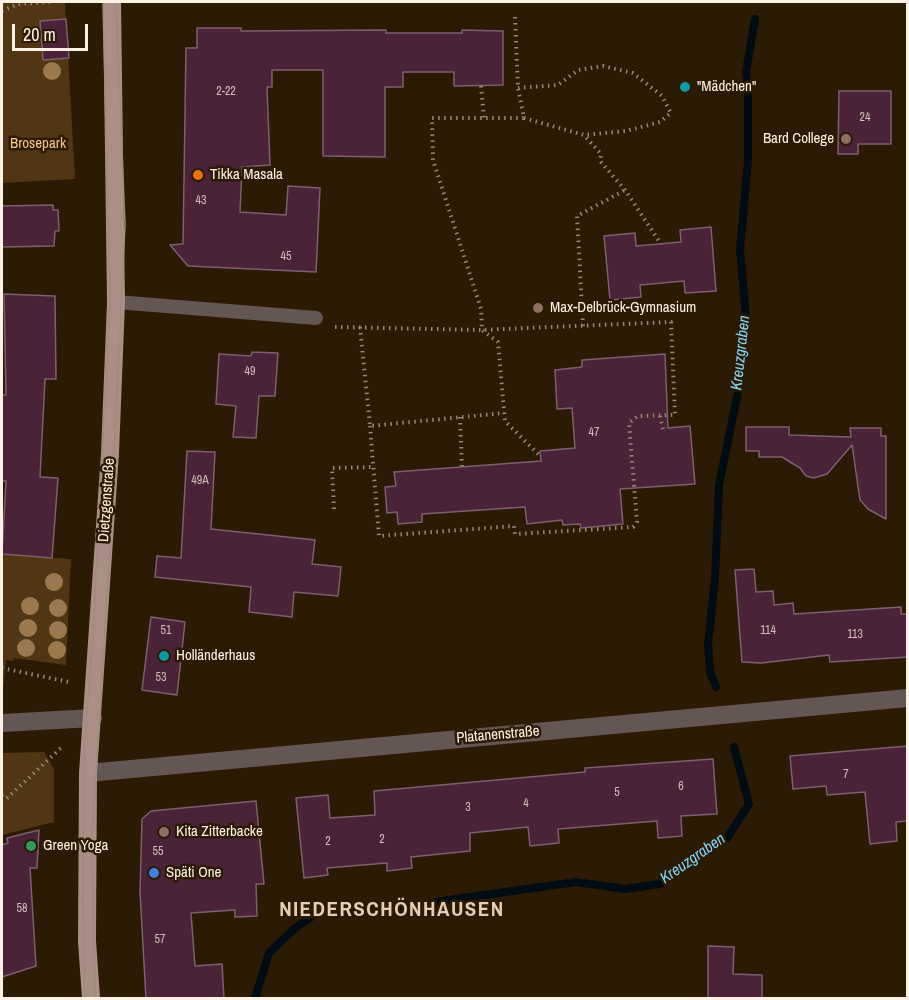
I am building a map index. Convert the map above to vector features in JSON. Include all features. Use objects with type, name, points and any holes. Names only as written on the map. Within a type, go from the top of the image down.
[{"type":"main road","name":"Dietzgenstraße","points":[[91,999],[87,941],[88,773],[110,453],[116,302],[112,2]]},
{"type":"street","name":"Platanenstraße","points":[[88,773],[908,698]]},
{"type":"street","points":[[2,723],[93,718]]},
{"type":"lane","points":[[116,302],[316,318]]},
{"type":"path","points":[[2,11],[18,4],[52,2]]},
{"type":"path","points":[[515,17],[518,88],[524,118]]},
{"type":"path","points":[[482,330],[481,309],[433,160],[432,118],[524,118],[584,135],[627,131],[660,123],[671,113],[662,96],[633,73],[603,66],[578,70],[558,85],[518,88]]},
{"type":"path","points":[[480,86],[484,118]]},
{"type":"path","points":[[584,135],[601,154],[600,161],[625,190],[661,244]]},
{"type":"path","points":[[584,326],[578,216],[625,190]]},
{"type":"path","points":[[335,327],[360,327],[482,330],[671,322],[675,415],[638,416],[629,423],[637,522],[633,527],[515,534],[514,526],[379,536],[360,327]]},
{"type":"path","points":[[482,330],[498,342],[505,421],[541,457]]},
{"type":"path","points":[[370,426],[504,413]]},
{"type":"path","points":[[660,416],[663,429]]},
{"type":"path","points":[[460,417],[462,469]]},
{"type":"path","points":[[334,509],[332,468],[373,467]]},
{"type":"path","points":[[2,668],[69,682]]},
{"type":"path","points":[[2,796],[6,800],[62,747]]},
{"type":"green space","name":"Brosepark","points":[[2,2],[65,2],[75,179],[2,183]]},
{"type":"green space","points":[[2,554],[71,559],[66,665],[14,658],[13,661],[6,660],[2,702]]},
{"type":"green space","points":[[44,752],[54,769],[54,822],[2,835],[2,753]]},
{"type":"building","points":[[66,19],[69,58],[43,60],[40,21]]},
{"type":"building","points":[[197,28],[241,28],[241,31],[386,30],[386,33],[503,31],[503,85],[454,86],[454,72],[403,72],[403,87],[385,87],[385,157],[323,156],[323,70],[272,70],[272,87],[267,87],[270,165],[242,167],[240,212],[286,215],[288,186],[320,188],[316,272],[188,266],[170,245],[183,244],[186,48],[197,48]]},
{"type":"building","points":[[839,91],[891,91],[891,144],[858,144],[858,154],[838,154]]},
{"type":"building","points":[[53,205],[53,210],[58,210],[59,231],[55,231],[54,246],[2,247],[2,206]]},
{"type":"building","points":[[711,227],[716,291],[685,293],[684,281],[640,285],[641,297],[610,300],[604,236],[635,233],[636,246],[681,242],[680,230]]},
{"type":"building","points":[[4,294],[55,296],[56,379],[45,379],[40,477],[58,478],[52,558],[2,554],[6,481],[2,481],[2,395],[6,395]]},
{"type":"building","points":[[252,352],[278,353],[275,396],[259,396],[256,438],[233,437],[236,406],[216,404],[219,354],[251,356]]},
{"type":"building","points":[[665,354],[668,428],[690,426],[695,484],[620,489],[623,524],[581,528],[580,524],[563,525],[562,520],[527,524],[525,507],[422,514],[422,522],[398,524],[397,512],[387,513],[385,487],[396,486],[394,472],[541,461],[540,451],[575,448],[572,408],[557,409],[555,370],[582,367],[582,360]]},
{"type":"building","points":[[746,427],[789,427],[789,435],[851,437],[850,428],[881,428],[881,436],[886,436],[886,519],[868,509],[860,500],[852,445],[827,474],[814,478],[806,476],[800,468],[782,457],[759,457],[759,451],[746,451]]},
{"type":"building","points":[[187,451],[215,452],[211,529],[315,540],[312,564],[341,567],[338,596],[294,592],[292,617],[249,612],[251,587],[155,577],[157,556],[181,558]]},
{"type":"building","points":[[754,569],[756,592],[773,591],[774,605],[793,603],[794,614],[901,607],[901,614],[908,614],[908,657],[830,662],[829,655],[761,663],[742,662],[735,570]]},
{"type":"building","name":"Holländerhaus","points":[[151,617],[185,622],[177,695],[142,690]]},
{"type":"building","points":[[908,746],[908,821],[896,822],[897,841],[870,844],[865,792],[827,795],[826,786],[793,789],[790,756]]},
{"type":"building","points":[[713,759],[717,814],[681,816],[682,836],[658,838],[657,821],[558,829],[559,843],[530,846],[528,827],[470,833],[470,851],[411,857],[412,868],[387,871],[387,863],[327,868],[328,875],[304,878],[296,798],[328,795],[330,818],[375,815],[374,791],[585,772],[585,768]]},
{"type":"building","points":[[256,801],[264,884],[256,884],[257,916],[235,917],[235,910],[191,913],[195,966],[222,964],[224,999],[146,999],[140,892],[142,819],[151,811]]},
{"type":"building","points":[[39,830],[37,868],[30,868],[36,966],[2,977],[2,845],[8,843],[7,838]]},
{"type":"building","points":[[708,946],[734,947],[733,974],[762,975],[762,999],[708,999]]},
{"type":"waterway","name":"Kreuzgraben","points":[[716,687],[710,672],[708,644],[715,579],[719,485],[740,382],[746,316],[740,250],[748,161],[746,72],[755,19]]},
{"type":"waterway","name":"Kreuzgraben","points":[[255,998],[269,953],[294,929],[317,913],[399,911],[442,901],[576,882],[625,889],[660,884],[727,838],[749,804],[734,747]]},
{"type":"tram line","points":[[85,998],[84,755],[95,601],[110,299],[103,2]]},
{"type":"tram line","points":[[95,998],[92,837],[110,543],[125,225],[116,2]]},
{"type":"place","name":"\"Mädchen\"","points":[[685,87]]},
{"type":"place","name":"Bard College","points":[[846,139]]},
{"type":"place","name":"Tikka Masala","points":[[198,175]]},
{"type":"place","name":"Max-Delbrück-Gymnasium","points":[[538,308]]},
{"type":"place","name":"Holländerhaus","points":[[164,656]]},
{"type":"place","name":"Kita Zitterbacke","points":[[164,832]]},
{"type":"place","name":"Green Yoga","points":[[31,846]]},
{"type":"place","name":"Späti One","points":[[154,873]]},
{"type":"district","name":"NIEDERSCHÖNHAUSEN","points":[[392,910]]}]
